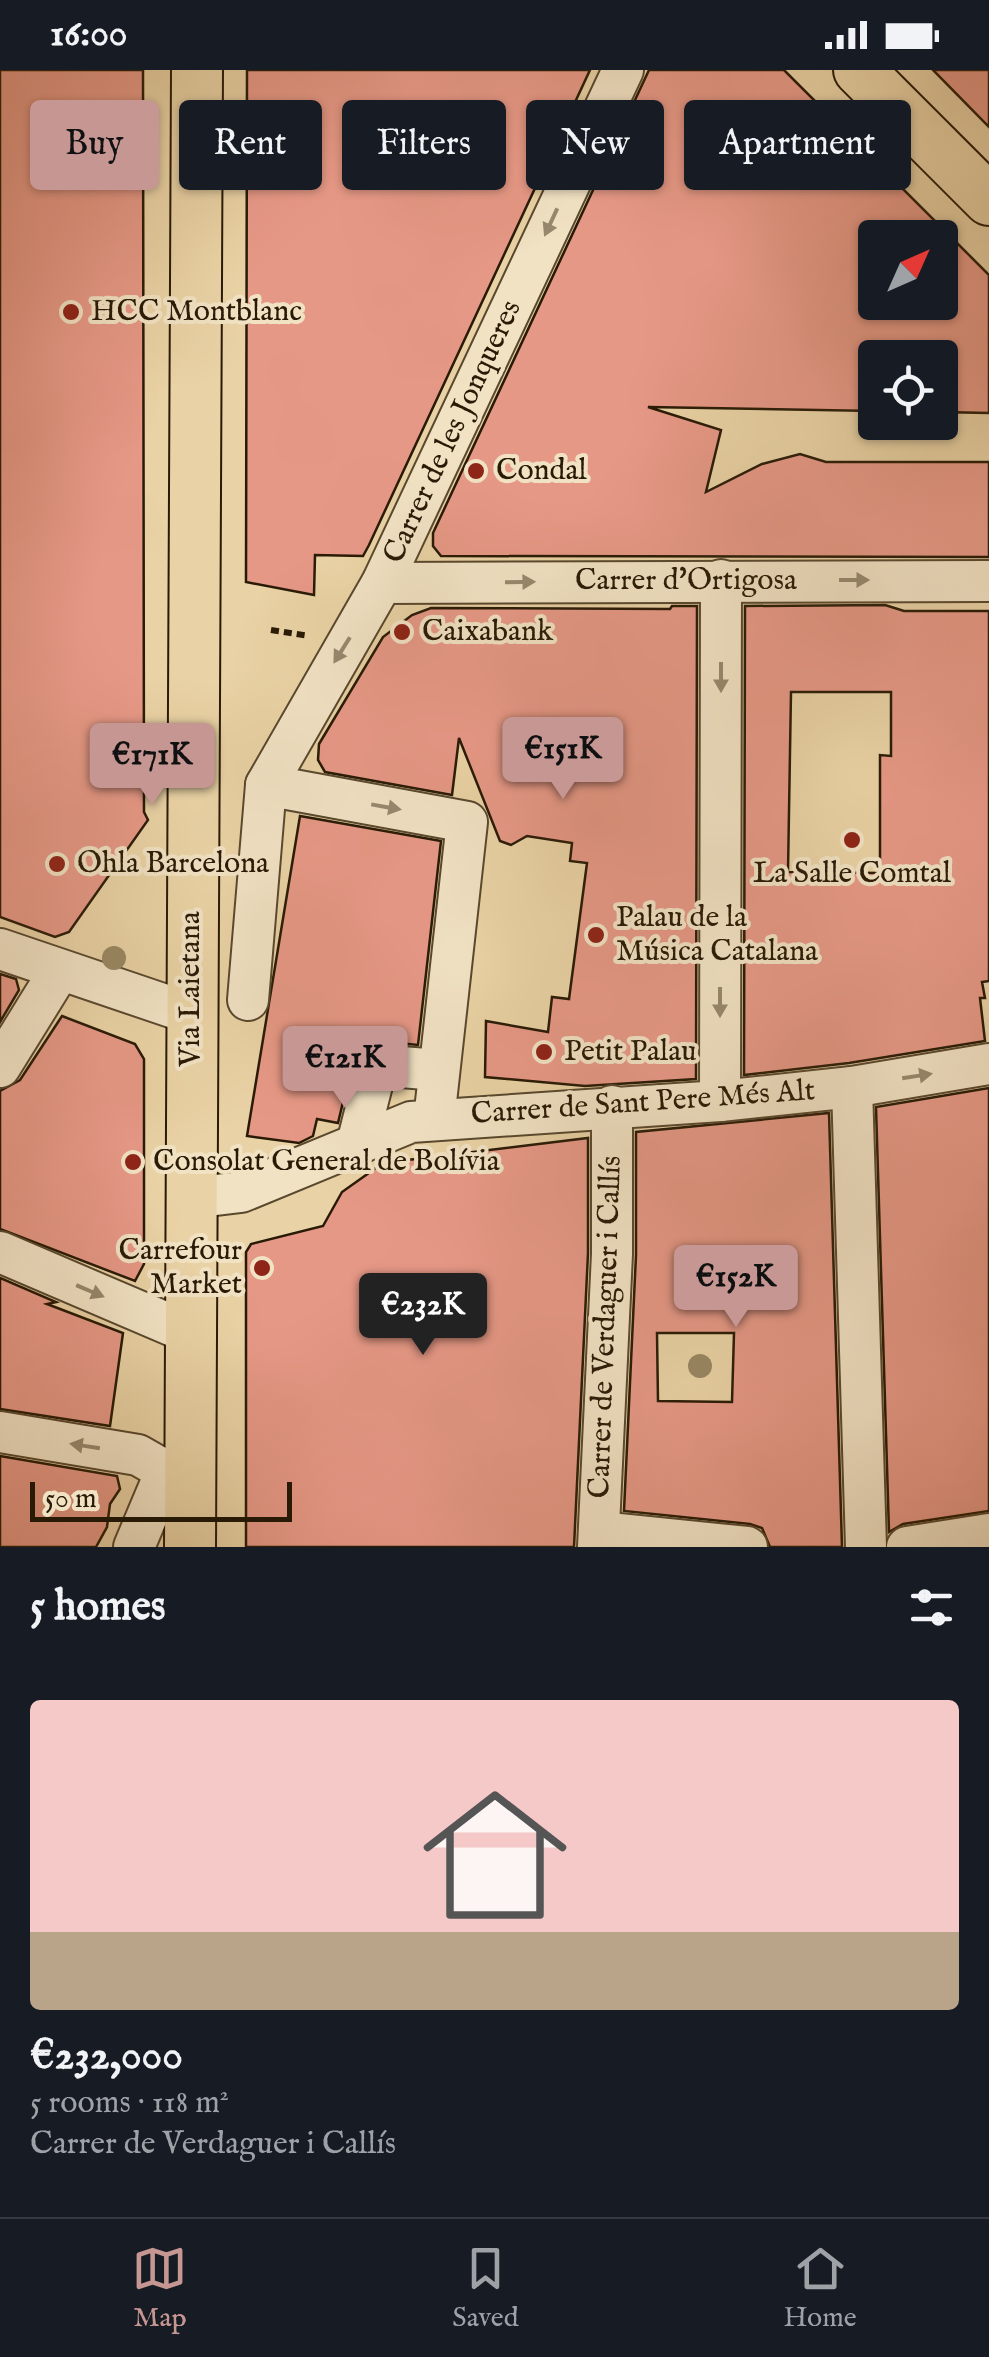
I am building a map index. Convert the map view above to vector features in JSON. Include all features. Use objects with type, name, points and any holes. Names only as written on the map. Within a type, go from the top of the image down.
[{"type":"main road","name":"Via Laietana","points":[[190,1547],[178,1464],[192,1334],[196,70]]},
{"type":"main road","points":[[859,70],[989,200]]},
{"type":"street","name":"Carrer de les Jonqueres","points":[[285,789],[623,70]]},
{"type":"street","points":[[720,1101],[722,580]]},
{"type":"street","name":"Carrer d'Ortigosa","points":[[382,583],[989,580]]},
{"type":"street","points":[[285,789],[467,822],[434,1120]]},
{"type":"street","name":"Via Laietana","points":[[248,1000],[240,953],[285,789]]},
{"type":"street","points":[[0,949],[192,1014]]},
{"type":"street","points":[[0,1067],[60,970]]},
{"type":"street","name":"Carrer de Sant Pere Més Alt","points":[[190,1198],[241,1192],[411,1122],[720,1101],[852,1087],[989,1064]]},
{"type":"street","points":[[357,1144],[376,1065],[438,1070]]},
{"type":"street","points":[[852,1087],[866,1547]]},
{"type":"street","name":"Carrer de Verdaguer i Callís","points":[[598,1539],[612,1254],[612,1106]]},
{"type":"street","points":[[0,1252],[192,1334]]},
{"type":"street","points":[[0,1432],[178,1464],[134,1547]]},
{"type":"street","points":[[908,1547],[989,1534]]},
{"type":"street","points":[[598,1539],[747,1547]]},
{"type":"path","points":[[271,630],[309,636]]},
{"type":"building","points":[[0,70],[143,70],[143,100],[30,100],[30,190],[143,190],[144,812],[148,820],[69,932],[55,937],[0,917]]},
{"type":"building","points":[[247,70],[590,70],[576,100],[526,100],[526,190],[534,190],[369,545],[363,556],[315,555],[314,595],[246,582],[247,190],[322,190],[322,100],[247,100]]},
{"type":"building","points":[[649,70],[784,70],[814,100],[684,100],[684,190],[904,190],[934,220],[858,220],[858,320],[958,320],[958,244],[989,275],[989,413],[958,412],[958,340],[858,340],[858,411],[648,407],[721,430],[706,492],[762,464],[800,454],[826,462],[989,462],[989,557],[441,556],[433,546],[433,533],[593,190],[664,190],[664,100],[635,100]]},
{"type":"building","points":[[933,70],[989,70],[989,127]]},
{"type":"building","name":"La Salle Comtal","points":[[885,605],[904,611],[989,611],[989,981],[982,982],[985,998],[980,998],[985,1041],[744,1075],[745,606]],"holes":[[[791,692],[891,692],[891,756],[880,755],[880,873],[788,872]]]},
{"type":"building","points":[[697,606],[696,1079],[585,1086],[485,1077],[486,1021],[548,1032],[552,997],[569,999],[587,863],[570,861],[572,843],[527,836],[511,845],[500,841],[459,738],[452,795],[325,772],[318,760],[319,744],[383,637],[412,615],[431,608]]},
{"type":"building","points":[[300,816],[441,841],[418,1045],[358,1039],[338,1123],[317,1119],[313,1136],[299,1143],[247,1136]]},
{"type":"building","points":[[0,974],[16,979],[19,990],[0,1022]]},
{"type":"building","points":[[62,1016],[135,1044],[144,1059],[144,1264],[135,1281],[0,1229],[0,1091],[20,1080]]},
{"type":"building","points":[[989,1088],[989,1511],[903,1524],[889,1532],[876,1107]]},
{"type":"building","points":[[829,1113],[842,1547],[770,1547],[762,1528],[750,1524],[624,1511],[636,1255],[636,1132]],"holes":[[[657,1333],[734,1333],[732,1402],[658,1401]]]},
{"type":"building","points":[[588,1138],[588,1253],[574,1547],[246,1547],[246,1252],[251,1244],[323,1226],[342,1192],[383,1163]]},
{"type":"building","points":[[0,1278],[56,1302],[47,1304],[123,1333],[110,1426],[0,1409]]},
{"type":"building","points":[[0,1456],[117,1476],[120,1489],[110,1504],[107,1527],[96,1547],[0,1547]]},
{"type":"place","name":"HCC Montblanc","points":[[71,312]]},
{"type":"place","name":"Condal","points":[[476,471]]},
{"type":"place","name":"Caixabank","points":[[402,632]]},
{"type":"place","name":"La Salle Comtal","points":[[852,840]]},
{"type":"place","name":"Ohla Barcelona","points":[[57,864]]},
{"type":"place","name":"Palau de la Música Catalana","points":[[596,935]]},
{"type":"place","name":"Petit Palau","points":[[544,1052]]},
{"type":"place","name":"Consolat General de Bolívia","points":[[133,1162]]},
{"type":"place","name":"Carrefour Market","points":[[262,1268]]}]
